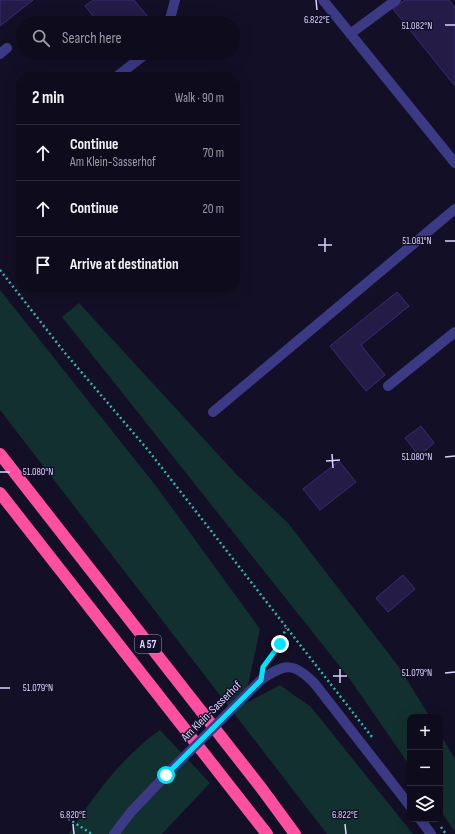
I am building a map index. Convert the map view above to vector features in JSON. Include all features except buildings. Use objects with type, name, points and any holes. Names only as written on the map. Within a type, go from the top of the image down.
[{"type":"highway","name":"A 57","points":[[0,454],[257,783],[295,834]]},
{"type":"highway","name":"A 57","points":[[0,492],[267,834]]},
{"type":"street","points":[[171,16],[175,0]]},
{"type":"street","points":[[322,0],[455,163]]},
{"type":"street","points":[[350,34],[396,0]]},
{"type":"street","points":[[123,72],[139,60]]},
{"type":"street","points":[[213,412],[455,209]]},
{"type":"street","points":[[388,386],[455,332]]},
{"type":"street","name":"Am Klein-Sasserhof","points":[[114,834],[131,812],[166,775],[261,680],[277,668],[292,668],[304,672],[407,802]]},
{"type":"street","points":[[422,822],[431,834]]},
{"type":"path","points":[[0,270],[16,290]]},
{"type":"path","points":[[17,292],[65,353],[148,450],[376,741]]},
{"type":"path","points":[[261,680],[263,667],[280,644],[287,627]]},
{"type":"path","points":[[64,816],[92,834]]},
{"type":"green space","points":[[0,290],[156,486],[260,629],[244,704],[280,685],[311,707],[413,834],[327,834],[0,410]]},
{"type":"green space","points":[[79,303],[237,475],[288,523],[399,667],[428,714],[407,714],[407,762],[349,678],[62,317]]},
{"type":"green space","points":[[160,730],[210,783],[162,834],[69,834],[88,805],[121,764],[146,740]]},
{"type":"green space","points":[[443,739],[455,759],[455,832],[443,814]]},
{"type":"route","points":[[166,775],[261,680],[263,667],[280,644]]}]
